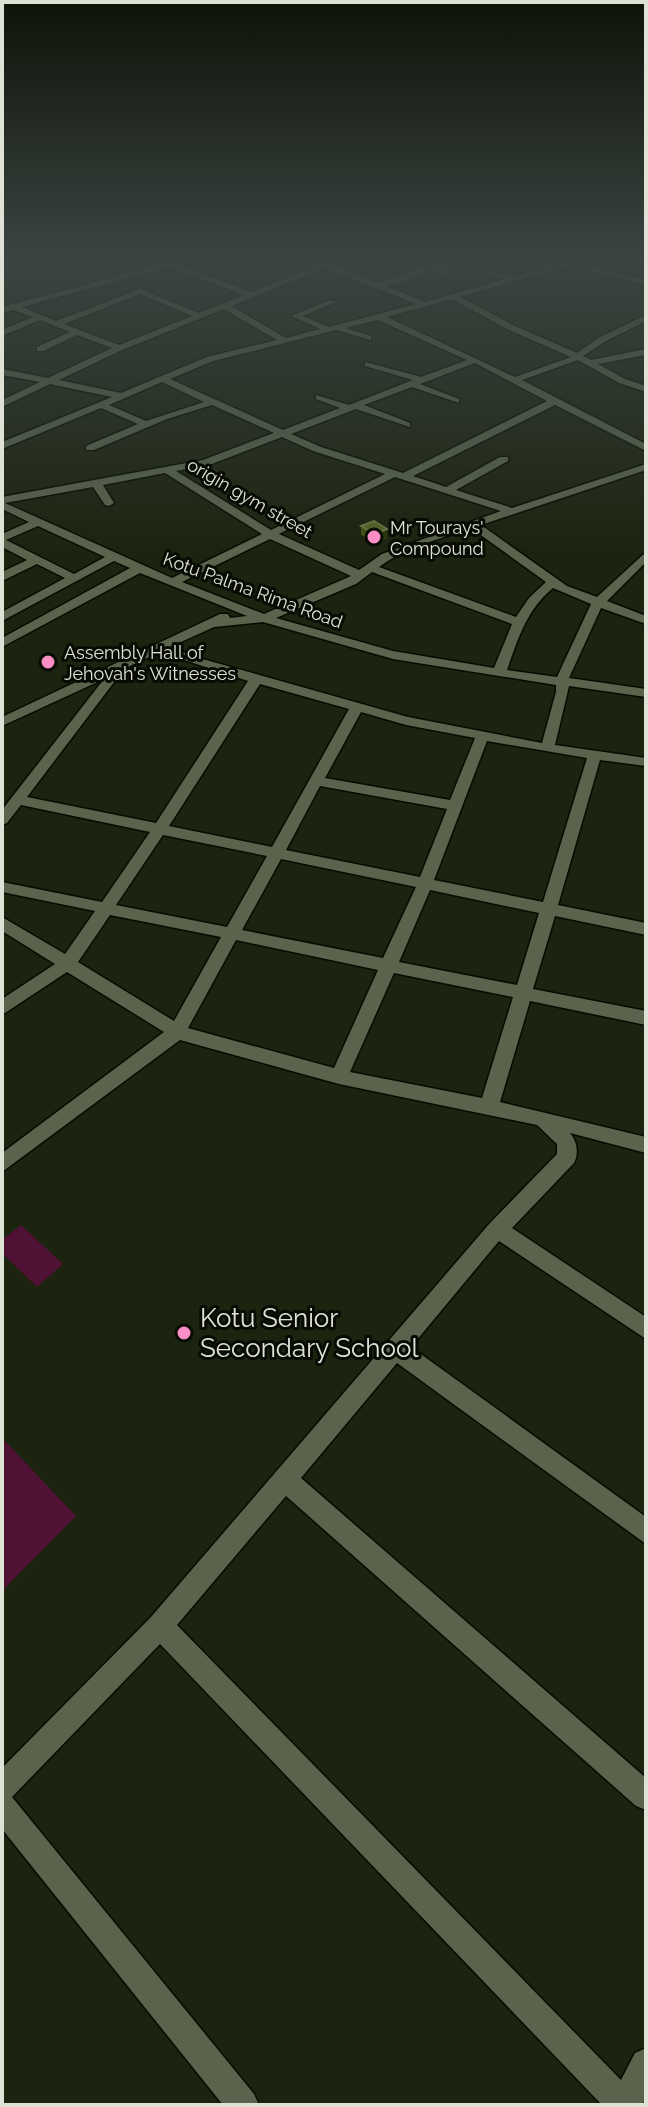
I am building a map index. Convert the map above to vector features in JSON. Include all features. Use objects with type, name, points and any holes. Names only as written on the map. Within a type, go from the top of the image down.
[{"type":"street","points":[[2,404],[104,355]]},
{"type":"street","points":[[2,446],[224,355]]},
{"type":"street","points":[[465,355],[646,448]]},
{"type":"street","points":[[590,363],[629,355]]},
{"type":"street","points":[[514,380],[577,356],[622,381],[646,389]]},
{"type":"street","points":[[2,503],[96,482],[205,463],[475,360]]},
{"type":"street","points":[[368,364],[456,401]]},
{"type":"street","points":[[2,372],[123,396]]},
{"type":"street","points":[[162,379],[317,449],[515,512]]},
{"type":"street","points":[[319,397],[407,425]]},
{"type":"street","points":[[175,581],[555,401]]},
{"type":"street","points":[[90,448],[145,424],[210,403]]},
{"type":"street","points":[[102,405],[145,424]]},
{"type":"street","points":[[448,490],[504,459]]},
{"type":"street","points":[[214,622],[266,618],[422,541],[631,477],[646,467]]},
{"type":"street","name":"origin gym street","points":[[168,471],[271,535],[364,571],[518,622]]},
{"type":"street","points":[[96,482],[109,503]]},
{"type":"street","name":"Kotu Palma Rima Road","points":[[2,503],[141,567],[240,609],[312,635],[416,660],[646,693]]},
{"type":"street","points":[[2,541],[38,522]]},
{"type":"street","points":[[474,525],[553,582],[598,603],[646,620]]},
{"type":"street","points":[[2,541],[74,578]]},
{"type":"street","points":[[547,748],[563,692],[562,680],[598,603],[646,555]]},
{"type":"street","points":[[5,613],[116,556]]},
{"type":"street","points":[[2,577],[36,560]]},
{"type":"street","points":[[5,639],[141,567]]},
{"type":"street","points":[[500,671],[518,622],[534,596],[553,582]]},
{"type":"street","points":[[214,622],[221,612],[217,598]]},
{"type":"street","points":[[2,722],[240,609]]},
{"type":"street","points":[[160,648],[356,709],[482,737],[646,762]]},
{"type":"street","points":[[2,820],[119,667]]},
{"type":"street","points":[[2,1008],[68,963],[104,906],[159,830],[256,679]]},
{"type":"street","points":[[2,1164],[177,1032],[356,709]]},
{"type":"street","points":[[339,1077],[425,884],[482,737]]},
{"type":"street","points":[[489,1107],[551,910],[595,754]]},
{"type":"street","points":[[315,781],[455,806]]},
{"type":"street","points":[[18,800],[646,929]]},
{"type":"street","points":[[2,887],[646,1018]]},
{"type":"street","points":[[6,931],[68,963],[177,1032],[339,1077],[543,1118],[646,1145]]},
{"type":"street","points":[[543,1118],[566,1141],[567,1157]]},
{"type":"street","points":[[2,1788],[160,1626],[497,1229],[594,1132]]},
{"type":"street","points":[[497,1229],[646,1329]]},
{"type":"street","points":[[396,1349],[646,1532]]},
{"type":"street","points":[[284,1479],[646,1796]]},
{"type":"street","points":[[160,1626],[625,2105],[646,2064]]},
{"type":"street","points":[[2,1807],[243,2105]]},
{"type":"shaded area","points":[[21,1225],[63,1264],[37,1287],[2,1253],[2,1240]]},
{"type":"shaded area","points":[[2,1438],[76,1516],[2,1591]]},
{"type":"building","points":[[374,521],[387,529],[375,534],[361,526]]},
{"type":"place","name":"Mr Tourays' Compound","points":[[374,537]]},
{"type":"place","name":"Assembly Hall of Jehovah's Witnesses","points":[[48,662]]},
{"type":"place","name":"Kotu Senior Secondary School","points":[[184,1333]]}]
